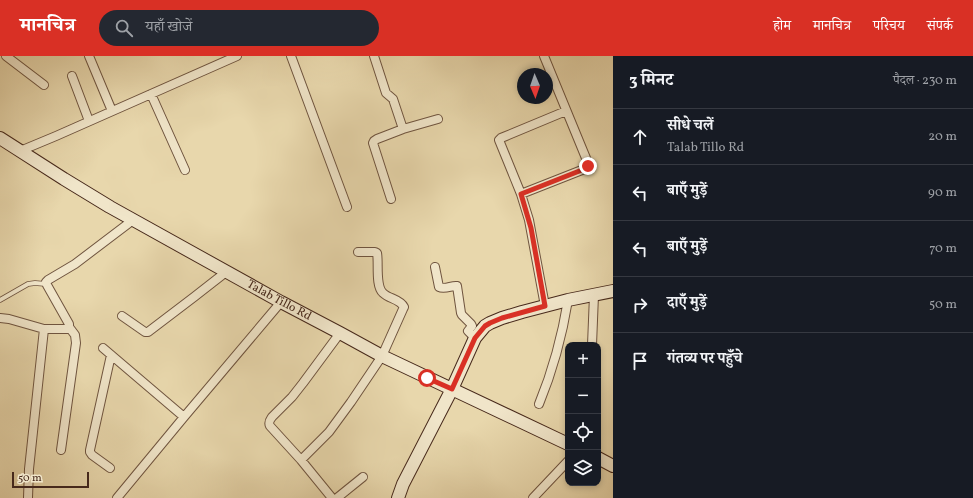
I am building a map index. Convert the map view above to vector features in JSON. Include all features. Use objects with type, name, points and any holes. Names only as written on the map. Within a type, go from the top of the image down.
[{"type":"main road","name":"Talab Tillo Rd","points":[[0,138],[64,179],[133,220],[281,302],[382,356],[565,443]]},
{"type":"main road","points":[[398,498],[403,484],[452,389],[473,336],[490,323],[522,312],[544,300],[568,300],[613,291]]},
{"type":"main road","points":[[601,460],[613,466]]},
{"type":"street","points":[[6,56],[44,85]]},
{"type":"street","points":[[89,56],[112,112]]},
{"type":"street","points":[[20,151],[237,56]]},
{"type":"street","points":[[291,56],[346,207]]},
{"type":"street","points":[[374,56],[386,93],[393,99],[403,129]]},
{"type":"street","points":[[521,194],[587,168],[588,166],[544,56]]},
{"type":"street","points":[[72,76],[89,121]]},
{"type":"street","points":[[151,94],[185,170]]},
{"type":"street","points":[[544,300],[531,228],[521,194],[499,139],[566,110]]},
{"type":"street","points":[[391,199],[373,143],[374,141],[403,129],[438,119]]},
{"type":"street","points":[[61,450],[76,342],[75,335],[69,327],[46,282],[75,264],[133,220]]},
{"type":"street","points":[[301,460],[329,432],[382,356],[404,307],[401,303],[383,294],[380,290],[377,253],[358,252]]},
{"type":"street","points":[[435,267],[439,287],[457,286],[461,313],[471,324],[472,326],[468,331],[473,336]]},
{"type":"street","points":[[122,316],[144,332],[148,332],[226,272]]},
{"type":"street","points":[[592,342],[594,295]]},
{"type":"street","points":[[539,404],[556,359],[568,300]]},
{"type":"street","points":[[117,498],[281,302]]},
{"type":"street","points":[[0,318],[9,319],[44,329],[66,329],[69,327]]},
{"type":"street","points":[[28,498],[44,329]]},
{"type":"street","points":[[332,498],[269,423],[272,417],[304,383],[340,333]]},
{"type":"street","points":[[103,348],[184,417]]},
{"type":"street","points":[[110,468],[92,455],[90,450],[111,355]]},
{"type":"street","points":[[533,498],[565,464]]},
{"type":"street","points":[[337,498],[363,477]]},
{"type":"lane","points":[[0,300],[28,284],[46,284]]},
{"type":"route","points":[[427,378],[452,389],[475,338],[485,326],[502,318],[545,306],[531,228],[521,194],[587,168],[588,166]]}]
